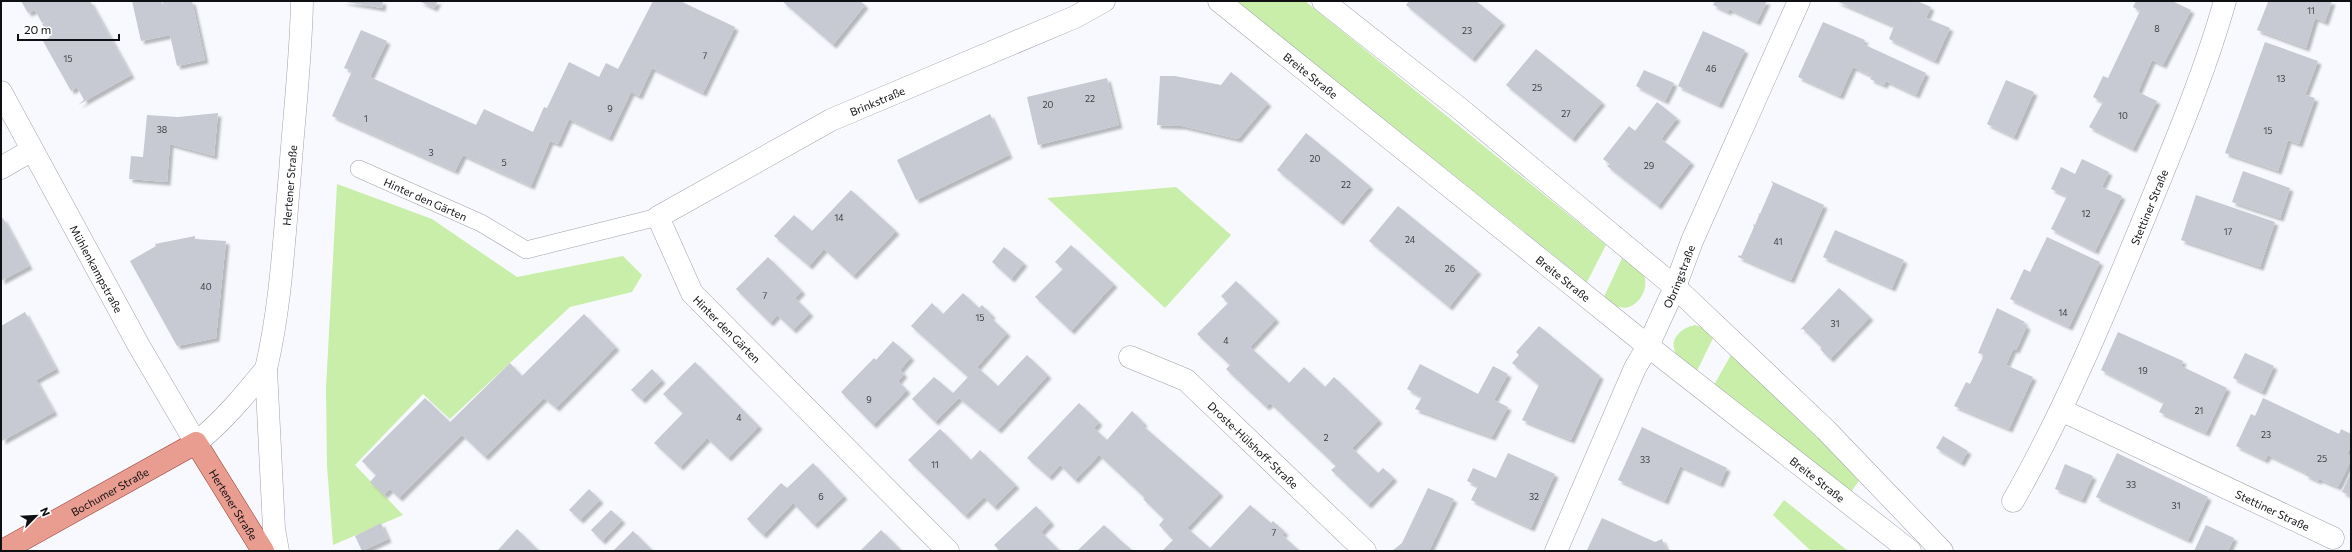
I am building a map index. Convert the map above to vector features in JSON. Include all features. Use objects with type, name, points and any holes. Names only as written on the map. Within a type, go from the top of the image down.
[{"type":"main road","name":"Bochumer Straße","points":[[2,551],[196,443]]},
{"type":"main road","name":"Hertener Straße","points":[[196,443],[263,551]]},
{"type":"street","name":"Hertener Straße","points":[[278,551],[274,529],[266,369],[272,346],[283,257],[302,47],[302,1]]},
{"type":"street","name":"Brinkstraße","points":[[658,217],[831,120],[1075,17],[1104,1]]},
{"type":"street","name":"Breite Straße","points":[[1219,1],[1648,346],[1910,551]]},
{"type":"street","points":[[1323,1],[1459,108],[1675,287],[1826,430],[1942,551]]},
{"type":"street","name":"Obringstraße","points":[[1556,551],[1635,368],[1648,346],[1675,287],[1692,241],[1799,1]]},
{"type":"street","name":"Stettiner Straße","points":[[2013,501],[2041,451],[2061,410],[2131,251],[2178,136],[2214,37],[2225,1]]},
{"type":"street","name":"Mühlenkampstraße","points":[[1,92],[139,346],[196,443]]},
{"type":"street","points":[[1,168],[32,150]]},
{"type":"street","name":"Hinter den Gärten","points":[[658,217],[692,294],[948,551]]},
{"type":"street","name":"Droste-Hülshoff-Straße","points":[[1130,357],[1186,380],[1365,551]]},
{"type":"street","name":"Hertener Straße","points":[[196,443],[216,427],[236,406],[266,369]]},
{"type":"street","name":"Stettiner Straße","points":[[2061,410],[2333,538]]},
{"type":"lane","name":"Hinter den Gärten","points":[[359,169],[481,223],[526,250],[658,217]]},
{"type":"green space","points":[[1241,1],[1305,1],[1606,245],[1587,282],[1239,3]]},
{"type":"green space","points":[[337,184],[432,219],[517,277],[623,256],[642,275],[632,292],[570,307],[450,419],[423,394],[355,465],[403,515],[333,545],[327,466],[326,388]]},
{"type":"green space","points":[[1176,187],[1231,235],[1165,308],[1047,198]]},
{"type":"green space","points":[[1623,256],[1641,270],[1645,284],[1644,291],[1636,303],[1623,308],[1616,306],[1604,297]]},
{"type":"green space","points":[[1695,325],[1704,328],[1714,336],[1697,371],[1684,362],[1674,350],[1674,344],[1677,336],[1685,329]]},
{"type":"green space","points":[[1732,353],[1860,479],[1849,495],[1714,385]]},
{"type":"green space","points":[[1784,500],[1848,551],[1811,551],[1773,515]]},
{"type":"building","points":[[21,1],[90,1],[131,75],[78,105],[84,100],[77,87],[71,91],[43,41],[50,37],[42,24],[56,16],[42,23],[35,10],[28,13]]},
{"type":"building","points":[[132,1],[161,1],[164,7],[162,1],[192,1],[205,60],[177,66],[170,35],[141,41]]},
{"type":"building","points":[[341,1],[383,1],[382,8]]},
{"type":"building","points":[[419,1],[438,1],[434,8]]},
{"type":"building","points":[[653,1],[680,1],[735,27],[703,93],[652,68],[639,96],[631,92],[609,138],[569,119],[558,144],[550,141],[531,186],[463,155],[455,171],[332,116],[352,71],[344,68],[361,30],[387,41],[370,77],[476,125],[484,109],[533,132],[544,107],[547,108],[569,62],[599,77],[606,63],[618,69]]},
{"type":"building","points":[[782,1],[860,1],[865,5],[833,45]]},
{"type":"building","points":[[1409,1],[1476,1],[1502,22],[1472,59],[1406,5]]},
{"type":"building","points":[[1715,1],[1767,1],[1757,22],[1729,9],[1728,12],[1713,5]]},
{"type":"building","points":[[1836,1],[1917,1],[1931,7],[1926,18],[1950,28],[1935,61],[1889,39],[1894,26]]},
{"type":"building","points":[[2136,1],[2172,1],[2191,10],[2163,65],[2152,60],[2138,92],[2157,101],[2133,149],[2089,127],[2103,102],[2093,97],[2103,76],[2108,78],[2140,11],[2133,7]]},
{"type":"building","points":[[2332,1],[2325,22],[2315,18],[2306,48],[2257,30],[2268,2]]},
{"type":"building","points":[[1823,22],[1865,40],[1863,44],[1926,73],[1916,95],[1886,81],[1884,85],[1870,79],[1872,76],[1853,67],[1840,96],[1798,77]]},
{"type":"building","points":[[1703,31],[1745,50],[1719,105],[1678,86]]},
{"type":"building","points":[[2265,42],[2318,61],[2305,95],[2315,98],[2299,144],[2288,140],[2278,171],[2225,153]]},
{"type":"building","points":[[1536,49],[1602,102],[1572,139],[1506,85]]},
{"type":"building","points":[[1644,70],[1674,83],[1665,101],[1636,86]]},
{"type":"building","points":[[1231,72],[1268,103],[1238,139],[1182,126],[1157,125],[1160,76],[1175,76],[1221,85]]},
{"type":"building","points":[[1107,78],[1119,125],[1038,145],[1027,97]]},
{"type":"building","points":[[2006,80],[2034,92],[2014,137],[1987,124]]},
{"type":"building","points":[[1657,102],[1677,118],[1661,139],[1691,162],[1658,206],[1607,166],[1610,164],[1603,159],[1629,126],[1635,131]]},
{"type":"building","points":[[218,113],[214,156],[170,144],[167,182],[129,179],[131,156],[143,157],[147,115],[178,117]]},
{"type":"building","points":[[990,114],[1009,155],[916,200],[897,160]]},
{"type":"building","points":[[1306,133],[1370,186],[1340,222],[1277,170]]},
{"type":"building","points":[[2082,159],[2109,172],[2102,187],[2122,196],[2095,251],[2051,229],[2067,196],[2051,189],[2061,167],[2075,174]]},
{"type":"building","points":[[2243,171],[2290,188],[2280,218],[2232,202]]},
{"type":"building","points":[[1771,181],[1824,205],[1791,280],[1738,257],[1739,255],[1741,256],[1754,227],[1753,224],[1755,225],[1759,215],[1758,213],[1760,214],[1773,184]]},
{"type":"building","points":[[851,190],[896,231],[853,276],[824,249],[809,266],[774,236],[794,215],[812,231]]},
{"type":"building","points":[[2196,195],[2275,222],[2260,267],[2181,240]]},
{"type":"building","points":[[1398,206],[1478,271],[1449,307],[1369,241]]},
{"type":"building","points":[[3,218],[29,266],[1,281],[1,219]]},
{"type":"building","points":[[1835,230],[1904,260],[1892,288],[1823,257]]},
{"type":"building","points":[[195,236],[195,239],[226,241],[216,338],[177,346],[130,261],[156,246],[155,244]]},
{"type":"building","points":[[2047,237],[2100,262],[2069,327],[2010,299],[2024,269],[2030,272]]},
{"type":"building","points":[[1071,245],[1114,284],[1071,331],[1035,297],[1063,269],[1055,262]]},
{"type":"building","points":[[1004,247],[1024,263],[1011,279],[992,262]]},
{"type":"building","points":[[768,257],[802,291],[795,298],[810,313],[793,330],[777,315],[770,323],[736,289]]},
{"type":"building","points":[[1236,281],[1276,319],[1250,347],[1289,383],[1304,367],[1325,387],[1334,377],[1379,420],[1352,448],[1378,473],[1383,468],[1394,478],[1368,505],[1331,470],[1336,466],[1270,403],[1266,407],[1228,371],[1226,369],[1230,365],[1197,334],[1228,303],[1221,296]]},
{"type":"building","points":[[1839,288],[1870,317],[1830,359],[1820,349],[1822,348],[1803,329],[1800,330]]},
{"type":"building","points":[[963,293],[979,308],[982,305],[992,315],[990,317],[1007,333],[977,367],[998,386],[1027,355],[1048,375],[998,430],[959,398],[935,422],[912,399],[934,377],[953,393],[968,377],[911,326],[932,303],[943,314]]},
{"type":"building","points":[[1997,308],[2025,322],[2023,324],[2027,326],[2016,350],[2013,349],[2006,365],[2033,377],[2009,429],[1954,406],[1966,382],[1970,384],[1984,355],[1978,353]]},
{"type":"building","points":[[25,312],[56,369],[36,380],[54,412],[2,441],[1,326]]},
{"type":"building","points":[[584,314],[616,347],[556,408],[544,398],[485,457],[462,435],[399,498],[390,489],[384,495],[370,482],[376,475],[362,461],[425,398],[450,422],[510,363],[522,376]]},
{"type":"building","points":[[1539,326],[1600,376],[1571,440],[1522,420],[1539,385],[1512,363],[1519,355],[1516,352]]},
{"type":"building","points":[[2118,332],[2183,361],[2181,366],[2227,388],[2206,433],[2159,412],[2164,402],[2101,370]]},
{"type":"building","points":[[893,341],[911,357],[900,370],[904,374],[898,381],[907,390],[873,425],[841,392],[874,358],[876,360]]},
{"type":"building","points":[[2245,353],[2274,366],[2262,392],[2233,378]]},
{"type":"building","points":[[695,362],[759,426],[728,458],[707,438],[680,467],[654,443],[683,413],[663,394]]},
{"type":"building","points":[[1420,364],[1478,394],[1493,366],[1508,374],[1494,400],[1508,407],[1492,437],[1415,409],[1422,397],[1407,389]]},
{"type":"building","points":[[652,369],[662,380],[642,400],[631,390]]},
{"type":"building","points":[[2263,398],[2339,434],[2341,429],[2351,434],[2351,445],[2347,454],[2351,457],[2351,460],[2338,487],[2319,479],[2318,481],[2305,475],[2306,473],[2268,455],[2265,460],[2236,446],[2251,414],[2255,416]]},
{"type":"building","points":[[1079,403],[1099,422],[1094,428],[1107,440],[1132,411],[1144,423],[1142,425],[1220,493],[1187,528],[1210,548],[1250,505],[1271,523],[1273,521],[1285,532],[1282,535],[1300,551],[1162,551],[1173,540],[1159,525],[1164,519],[1143,499],[1145,498],[1099,455],[1075,480],[1060,465],[1049,477],[1027,458]]},
{"type":"building","points":[[1642,427],[1727,468],[1720,484],[1680,466],[1665,501],[1618,480]]},
{"type":"building","points":[[940,429],[971,460],[980,450],[1016,485],[994,507],[984,497],[965,516],[908,460]]},
{"type":"building","points":[[1943,436],[1968,451],[1961,463],[1936,448]]},
{"type":"building","points":[[1508,453],[1555,474],[1531,528],[1471,500],[1478,486],[1467,481],[1473,468],[1496,478]]},
{"type":"building","points":[[2117,453],[2208,497],[2188,540],[2096,497]]},
{"type":"building","points":[[813,463],[844,496],[814,525],[793,503],[763,535],[747,519],[781,483],[787,488]]},
{"type":"building","points":[[2065,464],[2093,476],[2082,500],[2055,489]]},
{"type":"building","points":[[2351,472],[2351,496],[2342,492]]},
{"type":"building","points":[[1428,488],[1454,499],[1429,551],[1392,551],[1402,543]]},
{"type":"building","points":[[589,489],[600,500],[580,520],[569,510]]},
{"type":"building","points":[[1036,506],[1051,522],[1041,532],[1058,549],[1056,551],[1000,551],[994,545]]},
{"type":"building","points":[[611,510],[622,520],[602,541],[591,530]]},
{"type":"building","points":[[1602,518],[1655,542],[1662,539],[1667,551],[1588,551],[1587,550]]},
{"type":"building","points":[[381,523],[388,539],[362,551],[355,536]]},
{"type":"building","points":[[1104,525],[1119,539],[1133,551],[1077,551]]},
{"type":"building","points":[[2206,525],[2234,538],[2228,551],[2194,551]]},
{"type":"building","points":[[517,529],[539,551],[497,551]]},
{"type":"building","points":[[881,530],[902,551],[860,551]]},
{"type":"building","points":[[633,531],[653,551],[613,551]]}]
